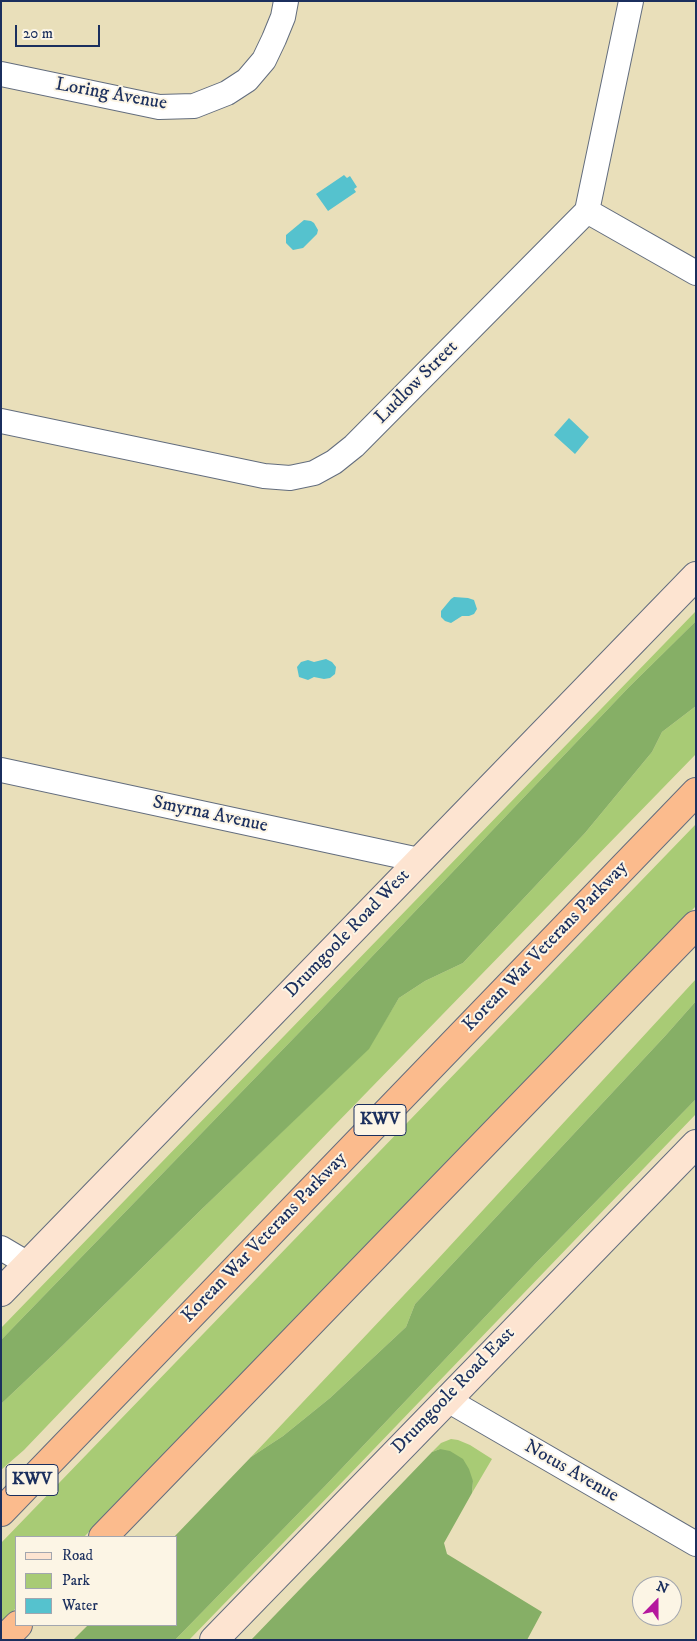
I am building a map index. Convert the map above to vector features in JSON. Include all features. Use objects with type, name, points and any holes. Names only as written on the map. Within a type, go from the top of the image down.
[{"type":"highway","name":"Korean War Veterans Parkway","points":[[1,1512],[696,792]]},
{"type":"highway","points":[[104,1536],[696,925]]},
{"type":"highway","points":[[1,1492],[64,1448]]},
{"type":"highway","points":[[4,1640],[17,1626]]},
{"type":"highway","points":[[17,1640],[28,1626]]},
{"type":"main road","name":"Drumgoole Road West","points":[[1,1292],[696,576]]},
{"type":"main road","name":"Drumgoole Road East","points":[[214,1640],[446,1399],[693,1150]]},
{"type":"street","name":"Loring Avenue","points":[[1,74],[159,107],[194,106],[227,93],[247,80],[264,60],[283,17],[286,1]]},
{"type":"street","points":[[631,1],[587,211],[696,272]]},
{"type":"street","name":"Ludlow Street","points":[[1,421],[264,476],[290,478],[314,473],[334,462],[354,446],[587,211]]},
{"type":"street","name":"Smyrna Avenue","points":[[1,770],[419,860]]},
{"type":"street","points":[[1,1248],[28,1264]]},
{"type":"street","name":"Notus Avenue","points":[[446,1399],[696,1544]]},
{"type":"green space","points":[[696,611],[696,621],[629,687],[321,1010],[1,1340],[1,1328]]},
{"type":"green space","points":[[696,621],[696,706],[662,732],[652,752],[585,833],[463,963],[425,981],[399,998],[369,1049],[1,1404],[1,1340],[321,1010],[629,687]]},
{"type":"green space","points":[[696,706],[696,754],[332,1128],[24,1450],[1,1470],[1,1404],[368,1049],[399,998],[425,981],[463,963],[585,833],[652,752],[662,732]]},
{"type":"green space","points":[[696,824],[696,906],[85,1536],[15,1536],[15,1609],[1,1624],[1,1543]]},
{"type":"green space","points":[[696,979],[696,1001],[415,1304],[406,1327],[330,1398],[283,1436],[251,1457],[437,1260]]},
{"type":"green space","points":[[696,1001],[696,1099],[535,1264],[327,1484],[175,1640],[73,1640],[87,1626],[178,1626],[178,1536],[175,1536],[251,1457],[283,1436],[330,1398],[406,1327],[415,1304]]},
{"type":"green space","points":[[696,1099],[696,1114],[348,1476],[189,1640],[175,1640],[327,1484],[535,1264]]},
{"type":"green space","points":[[451,1439],[470,1445],[492,1459],[472,1493],[473,1481],[440,1449],[432,1452],[441,1443]]},
{"type":"green space","points":[[440,1449],[450,1451],[463,1459],[473,1481],[472,1493],[444,1543],[447,1554],[542,1612],[527,1640],[251,1640],[432,1452]]},
{"type":"water","points":[[344,175],[347,178],[350,176],[357,187],[354,189],[356,192],[328,211],[316,194]]},
{"type":"water","points":[[304,220],[314,223],[318,230],[317,234],[303,248],[293,250],[286,243],[286,235]]},
{"type":"water","points":[[569,418],[589,437],[575,454],[554,435]]},
{"type":"water","points":[[454,597],[474,600],[477,609],[474,614],[462,616],[451,623],[445,621],[441,617],[441,611]]},
{"type":"water","points":[[326,659],[336,667],[335,674],[330,678],[314,677],[308,680],[299,677],[297,667],[301,662],[308,660],[314,662]]}]
